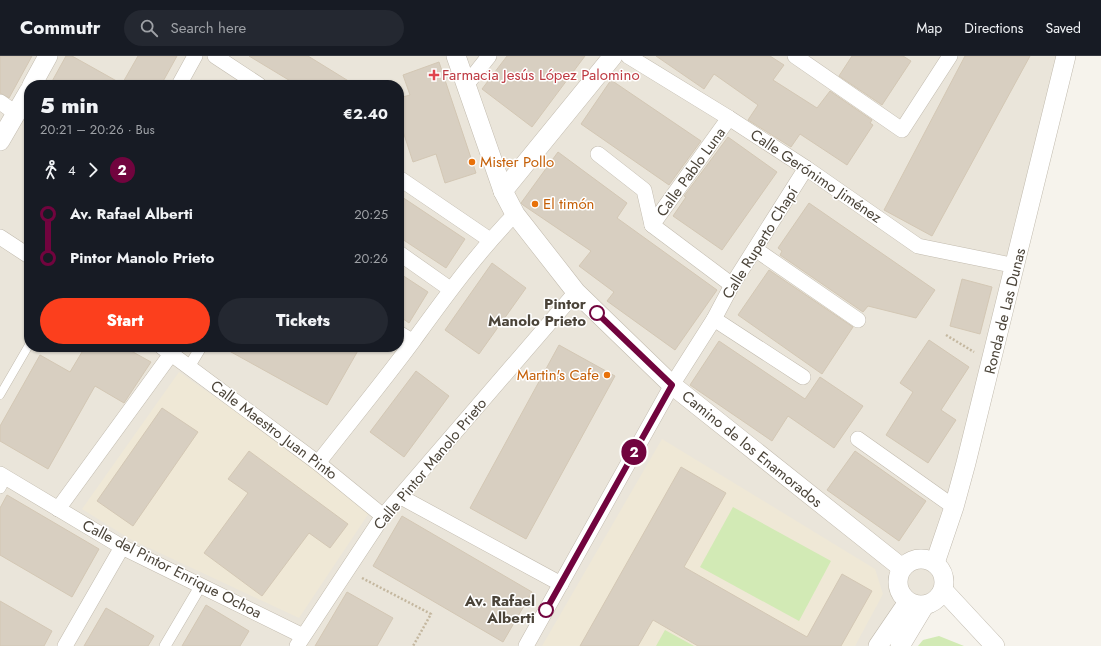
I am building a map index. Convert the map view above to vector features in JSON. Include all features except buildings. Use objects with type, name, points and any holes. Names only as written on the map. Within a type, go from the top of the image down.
[{"type":"street","points":[[35,80],[48,56]]},
{"type":"street","points":[[182,80],[195,56]]},
{"type":"street","points":[[215,56],[251,80]]},
{"type":"street","name":"Camino de los Enamorados","points":[[456,56],[503,191],[515,214],[576,292],[672,385],[902,568]]},
{"type":"street","points":[[467,84],[489,56]]},
{"type":"street","points":[[503,191],[613,56]]},
{"type":"street","name":"Calle Gerónimo Jiménez","points":[[628,56],[729,118],[806,168],[918,246],[1016,266]]},
{"type":"street","points":[[795,56],[902,130],[950,56]]},
{"type":"street","name":"Ronda de Las Dunas","points":[[936,563],[954,507],[992,361],[1066,56]]},
{"type":"street","points":[[0,141],[24,101]]},
{"type":"street","points":[[0,102],[17,114]]},
{"type":"street","name":"Calle Pablo Luna","points":[[652,225],[729,118]]},
{"type":"street","points":[[598,154],[644,190],[652,225],[732,285]]},
{"type":"street","name":"Calle Ruperto Chapí","points":[[526,646],[672,385],[714,319],[732,285],[806,168]]},
{"type":"street","points":[[404,181],[490,240]]},
{"type":"street","points":[[318,463],[414,340],[450,289],[490,240],[515,214]]},
{"type":"street","points":[[0,237],[24,253]]},
{"type":"street","points":[[755,249],[858,320]]},
{"type":"street","points":[[404,257],[450,289]]},
{"type":"street","name":"Calle Pintor Manolo Prieto","points":[[300,641],[383,516],[401,497],[576,292]]},
{"type":"street","points":[[714,319],[803,377]]},
{"type":"street","points":[[404,334],[414,340]]},
{"type":"street","points":[[58,508],[165,352]]},
{"type":"street","name":"Calle Maestro Juan Pinto","points":[[169,352],[318,463],[383,516]]},
{"type":"street","points":[[189,367],[198,352]]},
{"type":"street","points":[[858,439],[954,507]]},
{"type":"street","name":"Calle del Pintor Enrique Ochoa","points":[[2,480],[58,508],[122,546],[201,586],[300,641]]},
{"type":"street","points":[[401,497],[561,584]]},
{"type":"street","points":[[65,646],[122,546]]},
{"type":"street","points":[[922,558],[936,563],[944,576],[943,590],[936,601],[916,604],[903,597],[898,583],[902,568],[907,563],[922,558]]},
{"type":"street","points":[[165,646],[201,586]]},
{"type":"street","points":[[943,590],[995,646]]},
{"type":"street","points":[[878,646],[916,604]]},
{"type":"street","points":[[900,646],[916,604]]},
{"type":"lane","points":[[0,395],[25,352]]},
{"type":"path","points":[[946,334],[992,361]]},
{"type":"path","points":[[348,570],[431,614],[413,646]]},
{"type":"shaded area","points":[[0,56],[1064,56],[940,553],[932,595],[917,598],[887,646],[0,646]]},
{"type":"shaded area","points":[[179,372],[373,507],[299,618],[130,539],[82,509]]},
{"type":"shaded area","points":[[662,439],[875,569],[883,594],[855,646],[542,646]]},
{"type":"green space","points":[[733,507],[831,561],[799,621],[700,567]]},
{"type":"green space","points":[[665,630],[694,646],[656,646]]},
{"type":"green space","points":[[939,636],[964,646],[918,646],[923,640]]},
{"type":"bus line","name":"2","points":[[546,610],[672,385],[597,313]]},
{"type":"place","name":"Farmacia Jesús López Palomino","points":[[434,75]]},
{"type":"place","name":"Mister Pollo","points":[[472,162]]},
{"type":"place","name":"El timón","points":[[535,204]]},
{"type":"place","name":"Pintor Manolo Prieto","points":[[597,313]]},
{"type":"place","name":"Martin's Cafe","points":[[607,375]]},
{"type":"place","name":"Av. Rafael Alberti","points":[[546,610]]}]
